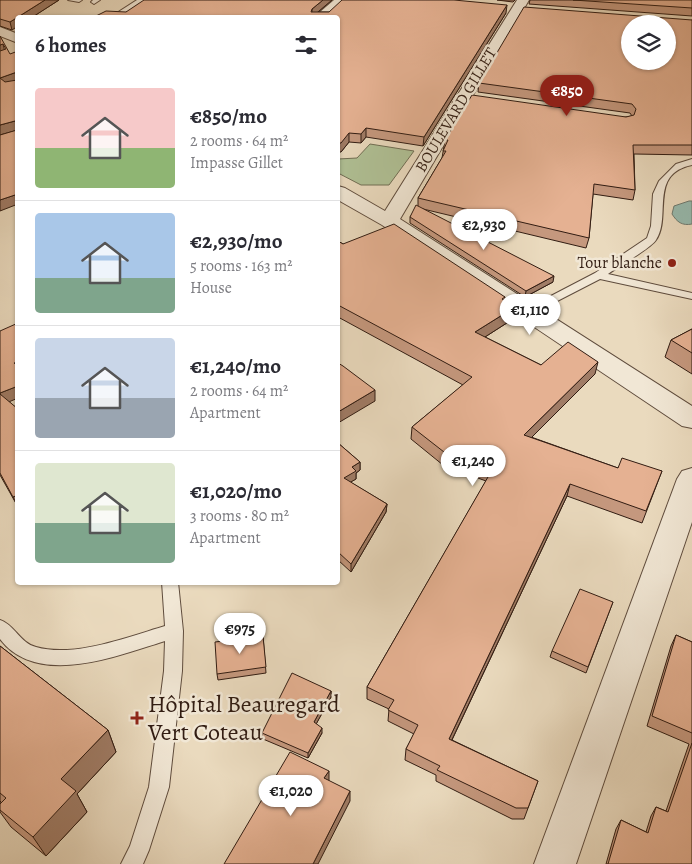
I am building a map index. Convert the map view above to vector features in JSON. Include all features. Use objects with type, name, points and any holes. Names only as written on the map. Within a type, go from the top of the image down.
[{"type":"street","points":[[120,15],[147,0]]},
{"type":"street","points":[[323,15],[342,0]]},
{"type":"street","name":"BOULEVARD GILLET","points":[[389,221],[520,6]]},
{"type":"street","points":[[464,96],[483,99]]},
{"type":"street","points":[[340,193],[389,221],[692,419]]},
{"type":"street","points":[[340,208],[357,202]]},
{"type":"street","points":[[555,864],[692,479]]},
{"type":"lane","points":[[71,0],[79,0]]},
{"type":"lane","points":[[528,312],[599,275],[651,240],[656,233],[657,200],[660,188],[680,165],[692,162]]},
{"type":"lane","points":[[599,275],[692,296]]},
{"type":"lane","points":[[132,864],[139,850],[159,788],[173,671],[174,631],[170,585]]},
{"type":"lane","points":[[0,627],[18,648],[42,657],[72,658],[174,631]]},
{"type":"green space","points":[[370,144],[414,151],[389,185],[361,185],[340,174],[340,159],[357,158]]},
{"type":"water","points":[[692,201],[692,224],[683,224],[672,214],[674,206]]},
{"type":"building","points":[[0,0],[45,0],[21,15],[15,15],[15,19],[10,22],[0,19]]},
{"type":"building","points":[[144,0],[323,0],[311,12],[329,12],[342,0],[454,0],[507,5],[424,137],[366,128],[361,134],[349,133],[341,143],[340,15],[98,15],[106,11],[126,12]]},
{"type":"building","points":[[573,0],[692,0],[692,8]]},
{"type":"building","points":[[524,7],[627,15],[621,15],[621,70],[676,70],[676,19],[692,20],[692,145],[633,145],[635,190],[594,184],[589,238],[418,198],[446,151],[443,151],[448,140],[445,140],[472,95],[626,117],[634,115],[636,109],[632,104],[479,83]]},
{"type":"building","points":[[0,36],[10,54],[15,52],[15,73],[0,78],[0,51],[6,49],[3,44],[0,45]]},
{"type":"building","points":[[0,78],[5,82],[15,80],[15,121],[0,125]]},
{"type":"building","points":[[15,131],[15,195],[0,200],[0,135]]},
{"type":"building","points":[[416,205],[554,276],[526,291],[410,217]]},
{"type":"building","points":[[394,224],[505,297],[502,299],[515,307],[475,332],[541,365],[568,342],[598,362],[524,435],[618,468],[622,458],[662,471],[646,511],[570,484],[449,739],[538,781],[528,808],[516,808],[437,770],[440,766],[406,749],[418,725],[388,710],[394,700],[367,687],[492,470],[444,452],[412,427],[472,377],[340,306],[340,242],[343,244]]},
{"type":"building","points":[[15,324],[15,387],[0,393],[0,331]]},
{"type":"building","points":[[692,329],[692,353],[671,340]]},
{"type":"building","points":[[340,364],[343,366],[375,390],[340,411]]},
{"type":"building","points":[[0,394],[15,406],[15,496],[13,497],[0,473]]},
{"type":"building","points":[[340,445],[360,462],[352,467],[356,471],[344,478],[387,504],[351,564],[340,554]]},
{"type":"building","points":[[580,589],[613,602],[588,667],[552,651]]},
{"type":"building","points":[[676,635],[692,642],[692,733],[652,716]]},
{"type":"building","points":[[263,636],[266,667],[217,674],[215,642]]},
{"type":"building","points":[[0,646],[108,730],[61,779],[76,791],[33,837],[0,810],[0,804],[6,798],[0,793]]},
{"type":"building","points":[[292,673],[331,691],[314,722],[322,728],[308,753],[262,733]]},
{"type":"building","points":[[692,743],[692,864],[608,864],[621,820],[648,833],[656,807],[668,812]]},
{"type":"building","points":[[290,752],[329,771],[324,778],[350,791],[313,864],[224,864]]},
{"type":"place","name":"Tour blanche","points":[[672,263]]},
{"type":"place","name":"Hôpital Beauregard Vert Coteau","points":[[137,718]]}]
